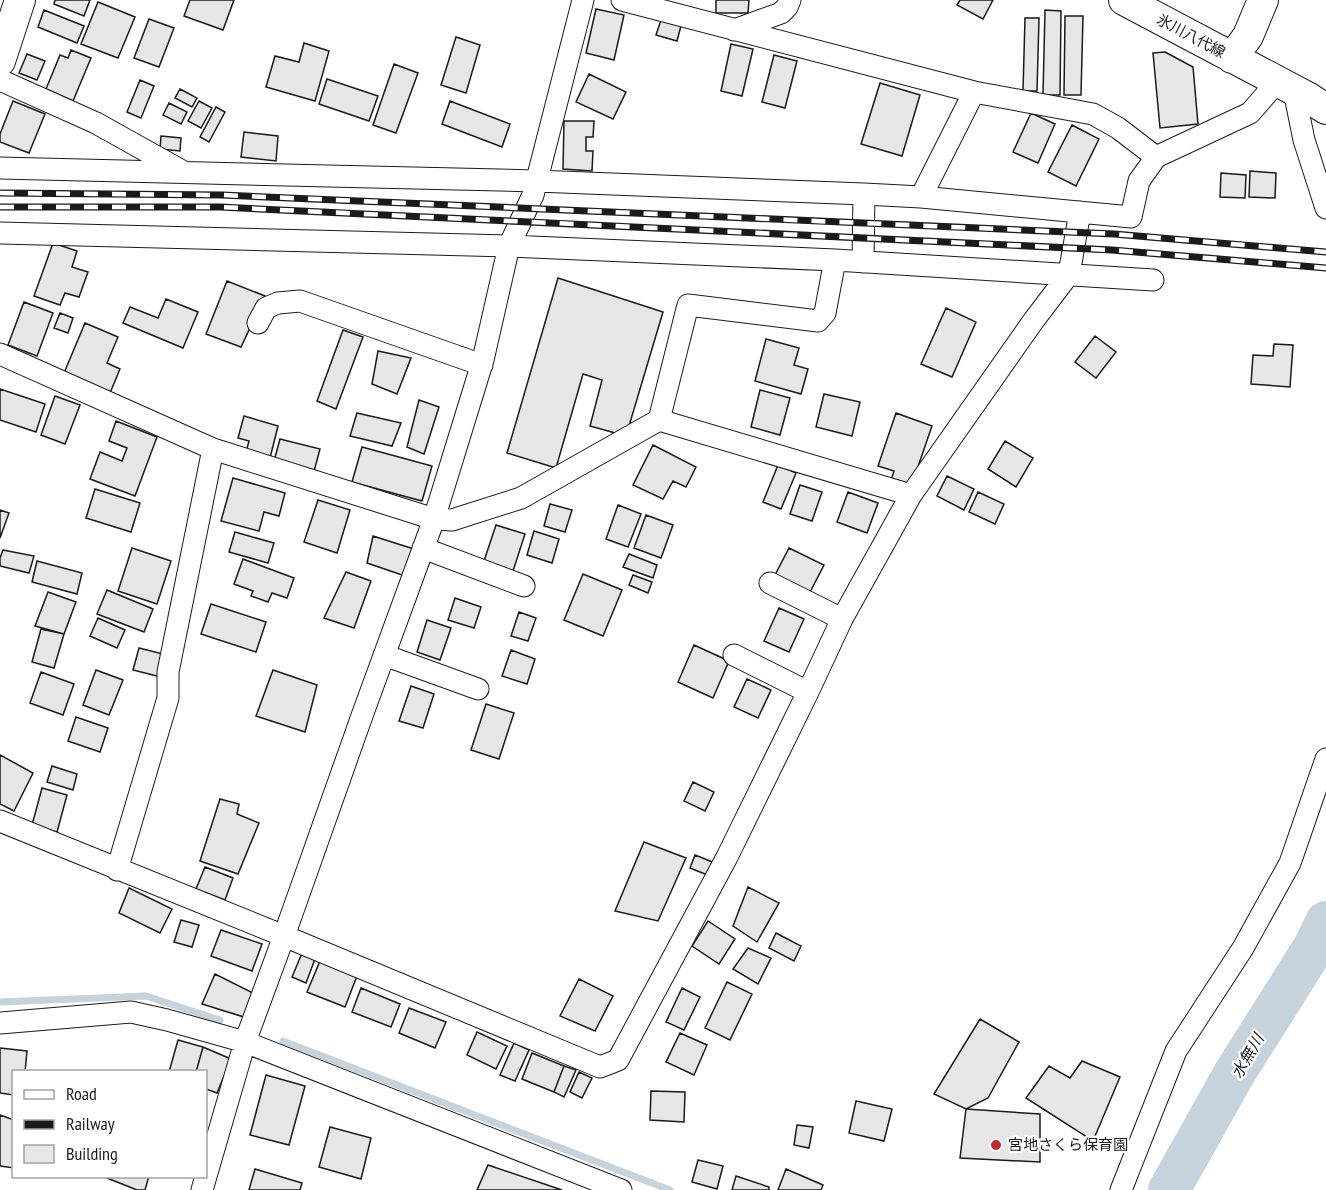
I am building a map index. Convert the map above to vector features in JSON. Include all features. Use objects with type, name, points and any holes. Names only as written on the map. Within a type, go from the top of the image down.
[{"type":"main road","points":[[0,61],[20,0]]},
{"type":"main road","name":"氷川八代線","points":[[1124,0],[1232,58],[1248,36],[1263,0]]},
{"type":"main road","points":[[1232,58],[1302,95]]},
{"type":"street","points":[[207,1173],[245,1042],[434,519],[482,364],[509,246],[532,195],[583,0]]},
{"type":"street","points":[[622,0],[974,92],[1093,114],[1118,128],[1156,157]]},
{"type":"street","points":[[734,30],[781,13],[790,0]]},
{"type":"street","points":[[0,80],[96,123],[186,172]]},
{"type":"street","points":[[921,197],[974,92]]},
{"type":"street","points":[[0,168],[536,181],[864,194],[921,197],[1131,217],[1140,181],[1156,157],[1250,113],[1302,95],[1304,140],[1326,208]]},
{"type":"street","points":[[863,262],[864,194]]},
{"type":"street","points":[[0,821],[600,1067],[618,1060],[727,857],[842,619],[911,495],[1069,274],[1080,212]]},
{"type":"street","points":[[0,233],[509,246],[835,260],[1153,280]]},
{"type":"street","points":[[659,420],[688,305],[818,321],[825,314],[835,260]]},
{"type":"street","points":[[258,323],[266,308],[278,303],[300,301],[482,364]]},
{"type":"street","points":[[0,354],[213,449],[434,519],[452,520],[521,498],[659,420],[911,495]]},
{"type":"street","points":[[117,870],[168,698],[168,672],[213,449]]},
{"type":"street","points":[[423,548],[524,586]]},
{"type":"street","points":[[770,583],[842,619]]},
{"type":"street","points":[[384,655],[478,689]]},
{"type":"street","points":[[734,655],[808,692]]},
{"type":"street","points":[[1121,1190],[1176,1051],[1243,948],[1290,863],[1326,759]]},
{"type":"street","points":[[0,1023],[131,1012],[245,1042],[621,1190]]},
{"type":"building","points":[[55,0],[90,0],[84,16],[54,4]]},
{"type":"building","points":[[190,0],[234,0],[223,30],[184,16]]},
{"type":"building","points":[[716,0],[749,0],[748,13],[716,13]]},
{"type":"building","points":[[960,0],[993,0],[983,19],[957,5]]},
{"type":"building","points":[[98,2],[135,17],[118,58],[81,44]]},
{"type":"building","points":[[596,9],[624,15],[614,60],[586,53]]},
{"type":"building","points":[[44,10],[84,26],[77,43],[38,27]]},
{"type":"building","points":[[1045,10],[1061,11],[1060,95],[1043,95]]},
{"type":"building","points":[[1065,16],[1083,16],[1081,95],[1064,95]]},
{"type":"building","points":[[662,17],[682,22],[677,41],[656,35]]},
{"type":"building","points":[[1025,18],[1039,18],[1037,91],[1023,91]]},
{"type":"building","points":[[149,19],[174,28],[159,67],[134,58]]},
{"type":"building","points":[[456,37],[480,45],[466,93],[441,85]]},
{"type":"building","points":[[304,43],[329,51],[315,101],[266,87],[275,56],[299,62]]},
{"type":"building","points":[[731,44],[753,49],[742,96],[721,91]]},
{"type":"building","points":[[71,50],[91,58],[73,101],[46,89],[60,55],[68,58]]},
{"type":"building","points":[[1165,52],[1193,67],[1198,124],[1160,128],[1153,53]]},
{"type":"building","points":[[27,54],[45,61],[37,80],[19,73]]},
{"type":"building","points":[[774,55],[797,61],[785,108],[762,102]]},
{"type":"building","points":[[394,64],[418,73],[396,133],[373,125]]},
{"type":"building","points":[[589,74],[626,92],[613,119],[576,102]]},
{"type":"building","points":[[327,79],[378,96],[369,121],[319,104]]},
{"type":"building","points":[[140,80],[154,86],[141,118],[127,112]]},
{"type":"building","points":[[880,83],[920,95],[902,156],[861,144]]},
{"type":"building","points":[[180,89],[197,98],[192,107],[175,98]]},
{"type":"building","points":[[13,101],[45,114],[29,153],[0,142],[0,134]]},
{"type":"building","points":[[199,101],[212,108],[201,128],[188,121]]},
{"type":"building","points":[[450,101],[510,124],[502,147],[442,124]]},
{"type":"building","points":[[169,103],[187,112],[181,124],[163,115]]},
{"type":"building","points":[[216,107],[225,112],[209,142],[200,137]]},
{"type":"building","points":[[1031,113],[1055,124],[1038,163],[1013,152]]},
{"type":"building","points":[[564,121],[594,121],[593,137],[586,137],[586,151],[593,151],[592,171],[563,169]]},
{"type":"building","points":[[1072,125],[1099,139],[1076,186],[1048,172]]},
{"type":"building","points":[[244,132],[278,136],[276,161],[241,157]]},
{"type":"building","points":[[161,136],[181,138],[180,151],[160,149]]},
{"type":"building","points":[[1250,171],[1276,173],[1275,198],[1249,197]]},
{"type":"building","points":[[1221,173],[1246,175],[1245,198],[1220,197]]},
{"type":"building","points":[[53,243],[77,251],[72,267],[88,272],[79,297],[65,293],[60,305],[34,296]]},
{"type":"building","points":[[558,278],[663,312],[626,436],[590,426],[602,380],[583,374],[556,468],[507,453]]},
{"type":"building","points":[[227,281],[265,296],[241,347],[206,334]]},
{"type":"building","points":[[166,299],[198,312],[183,348],[123,323],[130,307],[158,318]]},
{"type":"building","points":[[24,302],[53,313],[37,356],[8,345]]},
{"type":"building","points":[[946,308],[976,322],[952,377],[921,364]]},
{"type":"building","points":[[60,313],[73,318],[68,333],[54,328]]},
{"type":"building","points":[[85,323],[118,337],[107,363],[120,369],[110,393],[64,373]]},
{"type":"building","points":[[343,330],[363,337],[336,409],[317,401]]},
{"type":"building","points":[[1095,336],[1116,352],[1096,378],[1075,362]]},
{"type":"building","points":[[766,339],[799,348],[794,365],[808,369],[801,394],[755,381]]},
{"type":"building","points":[[1274,344],[1293,345],[1290,387],[1251,384],[1253,355],[1273,356]]},
{"type":"building","points":[[378,351],[411,358],[397,394],[372,384]]},
{"type":"building","points":[[0,389],[45,404],[36,432],[0,420]]},
{"type":"building","points":[[760,390],[790,398],[780,435],[751,427]]},
{"type":"building","points":[[824,394],[860,402],[852,436],[816,427]]},
{"type":"building","points":[[55,396],[80,405],[65,444],[41,435]]},
{"type":"building","points":[[419,400],[439,407],[424,454],[407,447]]},
{"type":"building","points":[[357,413],[401,423],[392,446],[350,436]]},
{"type":"building","points":[[896,413],[932,426],[911,487],[891,480],[894,471],[878,466]]},
{"type":"building","points":[[244,416],[278,426],[270,458],[246,452],[249,441],[238,438]]},
{"type":"building","points":[[116,421],[157,437],[135,496],[90,479],[100,452],[122,461],[127,448],[109,441]]},
{"type":"building","points":[[280,439],[320,449],[313,475],[273,465]]},
{"type":"building","points":[[1005,441],[1033,458],[1016,487],[988,469]]},
{"type":"building","points":[[653,445],[696,467],[686,487],[673,481],[663,499],[633,485]]},
{"type":"building","points":[[362,447],[432,466],[422,501],[352,482]]},
{"type":"building","points":[[778,465],[796,473],[781,509],[763,502]]},
{"type":"building","points":[[947,476],[974,489],[964,510],[937,496]]},
{"type":"building","points":[[233,478],[285,493],[279,516],[264,512],[259,531],[221,521]]},
{"type":"building","points":[[800,485],[822,492],[812,521],[790,514]]},
{"type":"building","points":[[95,489],[140,503],[131,532],[86,518]]},
{"type":"building","points":[[848,492],[878,503],[867,533],[837,522]]},
{"type":"building","points":[[978,492],[1004,504],[995,524],[969,512]]},
{"type":"building","points":[[318,500],[350,510],[337,553],[304,542]]},
{"type":"building","points":[[550,504],[572,510],[565,532],[544,526]]},
{"type":"building","points":[[618,505],[641,514],[628,547],[606,539]]},
{"type":"building","points":[[0,510],[9,513],[0,538]]},
{"type":"building","points":[[646,515],[673,525],[661,558],[634,548]]},
{"type":"building","points":[[496,525],[525,534],[513,571],[484,561]]},
{"type":"building","points":[[534,531],[559,539],[552,563],[527,555]]},
{"type":"building","points":[[235,532],[274,543],[268,563],[229,552]]},
{"type":"building","points":[[373,536],[417,550],[408,577],[367,563]]},
{"type":"building","points":[[132,548],[171,561],[157,604],[118,591]]},
{"type":"building","points":[[789,548],[824,565],[809,594],[774,577]]},
{"type":"building","points":[[3,550],[34,556],[29,573],[0,566]]},
{"type":"building","points":[[629,554],[657,565],[653,578],[623,567]]},
{"type":"building","points":[[243,559],[294,578],[287,598],[272,593],[268,602],[251,596],[253,591],[234,584]]},
{"type":"building","points":[[37,561],[82,573],[77,594],[32,582]]},
{"type":"building","points":[[346,572],[371,581],[354,628],[324,618]]},
{"type":"building","points":[[583,574],[622,590],[603,636],[564,620]]},
{"type":"building","points":[[633,575],[652,582],[648,593],[629,585]]},
{"type":"building","points":[[107,590],[153,609],[144,632],[97,614]]},
{"type":"building","points":[[48,592],[76,602],[64,634],[35,626]]},
{"type":"building","points":[[455,598],[481,607],[474,628],[448,620]]},
{"type":"building","points":[[211,604],[266,622],[256,652],[201,634]]},
{"type":"building","points":[[779,608],[804,619],[789,652],[764,641]]},
{"type":"building","points":[[519,612],[536,618],[528,641],[511,636]]},
{"type":"building","points":[[98,618],[125,630],[117,648],[90,636]]},
{"type":"building","points":[[427,620],[451,628],[440,660],[417,652]]},
{"type":"building","points":[[41,629],[64,634],[54,668],[32,662]]},
{"type":"building","points":[[694,645],[729,661],[713,698],[678,682]]},
{"type":"building","points":[[139,648],[167,655],[161,677],[133,670]]},
{"type":"building","points":[[511,650],[535,659],[527,684],[502,676]]},
{"type":"building","points":[[96,670],[123,680],[109,715],[83,705]]},
{"type":"building","points":[[273,670],[317,685],[305,732],[256,716]]},
{"type":"building","points":[[41,672],[74,684],[63,715],[30,703]]},
{"type":"building","points":[[747,679],[771,690],[758,718],[734,707]]},
{"type":"building","points":[[411,686],[434,694],[423,728],[399,721]]},
{"type":"building","points":[[486,704],[514,713],[499,759],[471,750]]},
{"type":"building","points":[[76,717],[108,728],[100,752],[68,741]]},
{"type":"building","points":[[0,755],[33,773],[14,811],[0,804]]},
{"type":"building","points":[[52,766],[77,774],[73,790],[47,782]]},
{"type":"building","points":[[693,782],[714,792],[705,811],[684,801]]},
{"type":"building","points":[[42,788],[67,795],[57,832],[32,825]]},
{"type":"building","points":[[220,799],[239,804],[237,814],[259,823],[238,874],[200,861]]},
{"type":"building","points":[[644,842],[686,858],[658,921],[615,911]]},
{"type":"building","points":[[695,855],[720,865],[715,878],[690,868]]},
{"type":"building","points":[[205,867],[233,878],[225,900],[196,889]]},
{"type":"building","points":[[748,887],[779,903],[757,942],[733,926]]},
{"type":"building","points":[[129,888],[172,909],[160,933],[119,913]]},
{"type":"building","points":[[181,920],[199,925],[192,947],[174,942]]},
{"type":"building","points":[[708,921],[735,939],[719,964],[692,946]]},
{"type":"building","points":[[221,930],[262,944],[252,971],[211,956]]},
{"type":"building","points":[[776,933],[801,946],[794,961],[769,948]]},
{"type":"building","points":[[748,948],[771,958],[758,984],[733,969]]},
{"type":"building","points":[[302,953],[315,959],[306,983],[292,977]]},
{"type":"building","points":[[320,961],[357,976],[345,1007],[307,992]]},
{"type":"building","points":[[215,974],[255,994],[244,1017],[202,1004]]},
{"type":"building","points":[[579,979],[613,996],[595,1031],[560,1016]]},
{"type":"building","points":[[727,982],[752,994],[730,1040],[705,1028]]},
{"type":"building","points":[[361,988],[400,1004],[391,1027],[352,1012]]},
{"type":"building","points":[[682,988],[700,997],[684,1030],[666,1022]]},
{"type":"building","points":[[409,1008],[446,1022],[435,1048],[399,1033]]},
{"type":"building","points":[[980,1019],[1019,1042],[988,1098],[966,1109],[934,1094]]},
{"type":"building","points":[[477,1032],[507,1046],[496,1069],[467,1055]]},
{"type":"building","points":[[680,1033],[707,1045],[694,1075],[666,1062]]},
{"type":"building","points":[[178,1040],[203,1047],[197,1070],[170,1070]]},
{"type":"building","points":[[514,1043],[529,1050],[515,1081],[500,1075]]},
{"type":"building","points":[[203,1047],[231,1059],[217,1093],[207,1089],[207,1070],[197,1070]]},
{"type":"building","points":[[0,1048],[27,1051],[25,1070],[12,1070],[12,1095],[0,1093]]},
{"type":"building","points":[[532,1053],[564,1066],[554,1092],[522,1079]]},
{"type":"building","points":[[1082,1061],[1120,1077],[1093,1141],[1026,1098],[1049,1066],[1070,1078]]},
{"type":"building","points":[[564,1066],[576,1070],[564,1097],[554,1092]]},
{"type":"building","points":[[579,1072],[592,1078],[582,1098],[570,1092]]},
{"type":"building","points":[[266,1075],[305,1086],[289,1145],[250,1135]]},
{"type":"building","points":[[651,1091],[685,1092],[684,1122],[650,1120]]},
{"type":"building","points":[[856,1101],[892,1109],[884,1141],[849,1133]]},
{"type":"building","points":[[966,1109],[1040,1114],[1040,1162],[960,1158]]},
{"type":"building","points":[[0,1115],[12,1119],[12,1168],[0,1166]]},
{"type":"building","points":[[797,1125],[813,1127],[809,1148],[794,1145]]},
{"type":"building","points":[[330,1127],[371,1138],[361,1179],[319,1167]]},
{"type":"building","points":[[698,1160],[723,1166],[717,1189],[692,1182]]},
{"type":"building","points":[[488,1165],[562,1190],[477,1190]]},
{"type":"building","points":[[255,1169],[302,1183],[300,1190],[249,1190]]},
{"type":"building","points":[[786,1169],[823,1185],[821,1190],[778,1190]]},
{"type":"building","points":[[736,1176],[769,1187],[769,1190],[732,1190]]},
{"type":"building","points":[[107,1178],[148,1178],[145,1190],[137,1190]]},
{"type":"waterway","name":"水無川","points":[[1169,1190],[1234,1074],[1314,947],[1326,922]]},
{"type":"waterway","points":[[0,1002],[146,996],[220,1020]]},
{"type":"waterway","points":[[283,1041],[670,1190]]},
{"type":"railway","points":[[0,193],[222,195],[1114,234],[1326,252]]},
{"type":"railway","points":[[0,207],[220,207],[1112,250],[1326,268]]},
{"type":"place","name":"宮地さくら保育園","points":[[996,1145]]}]
